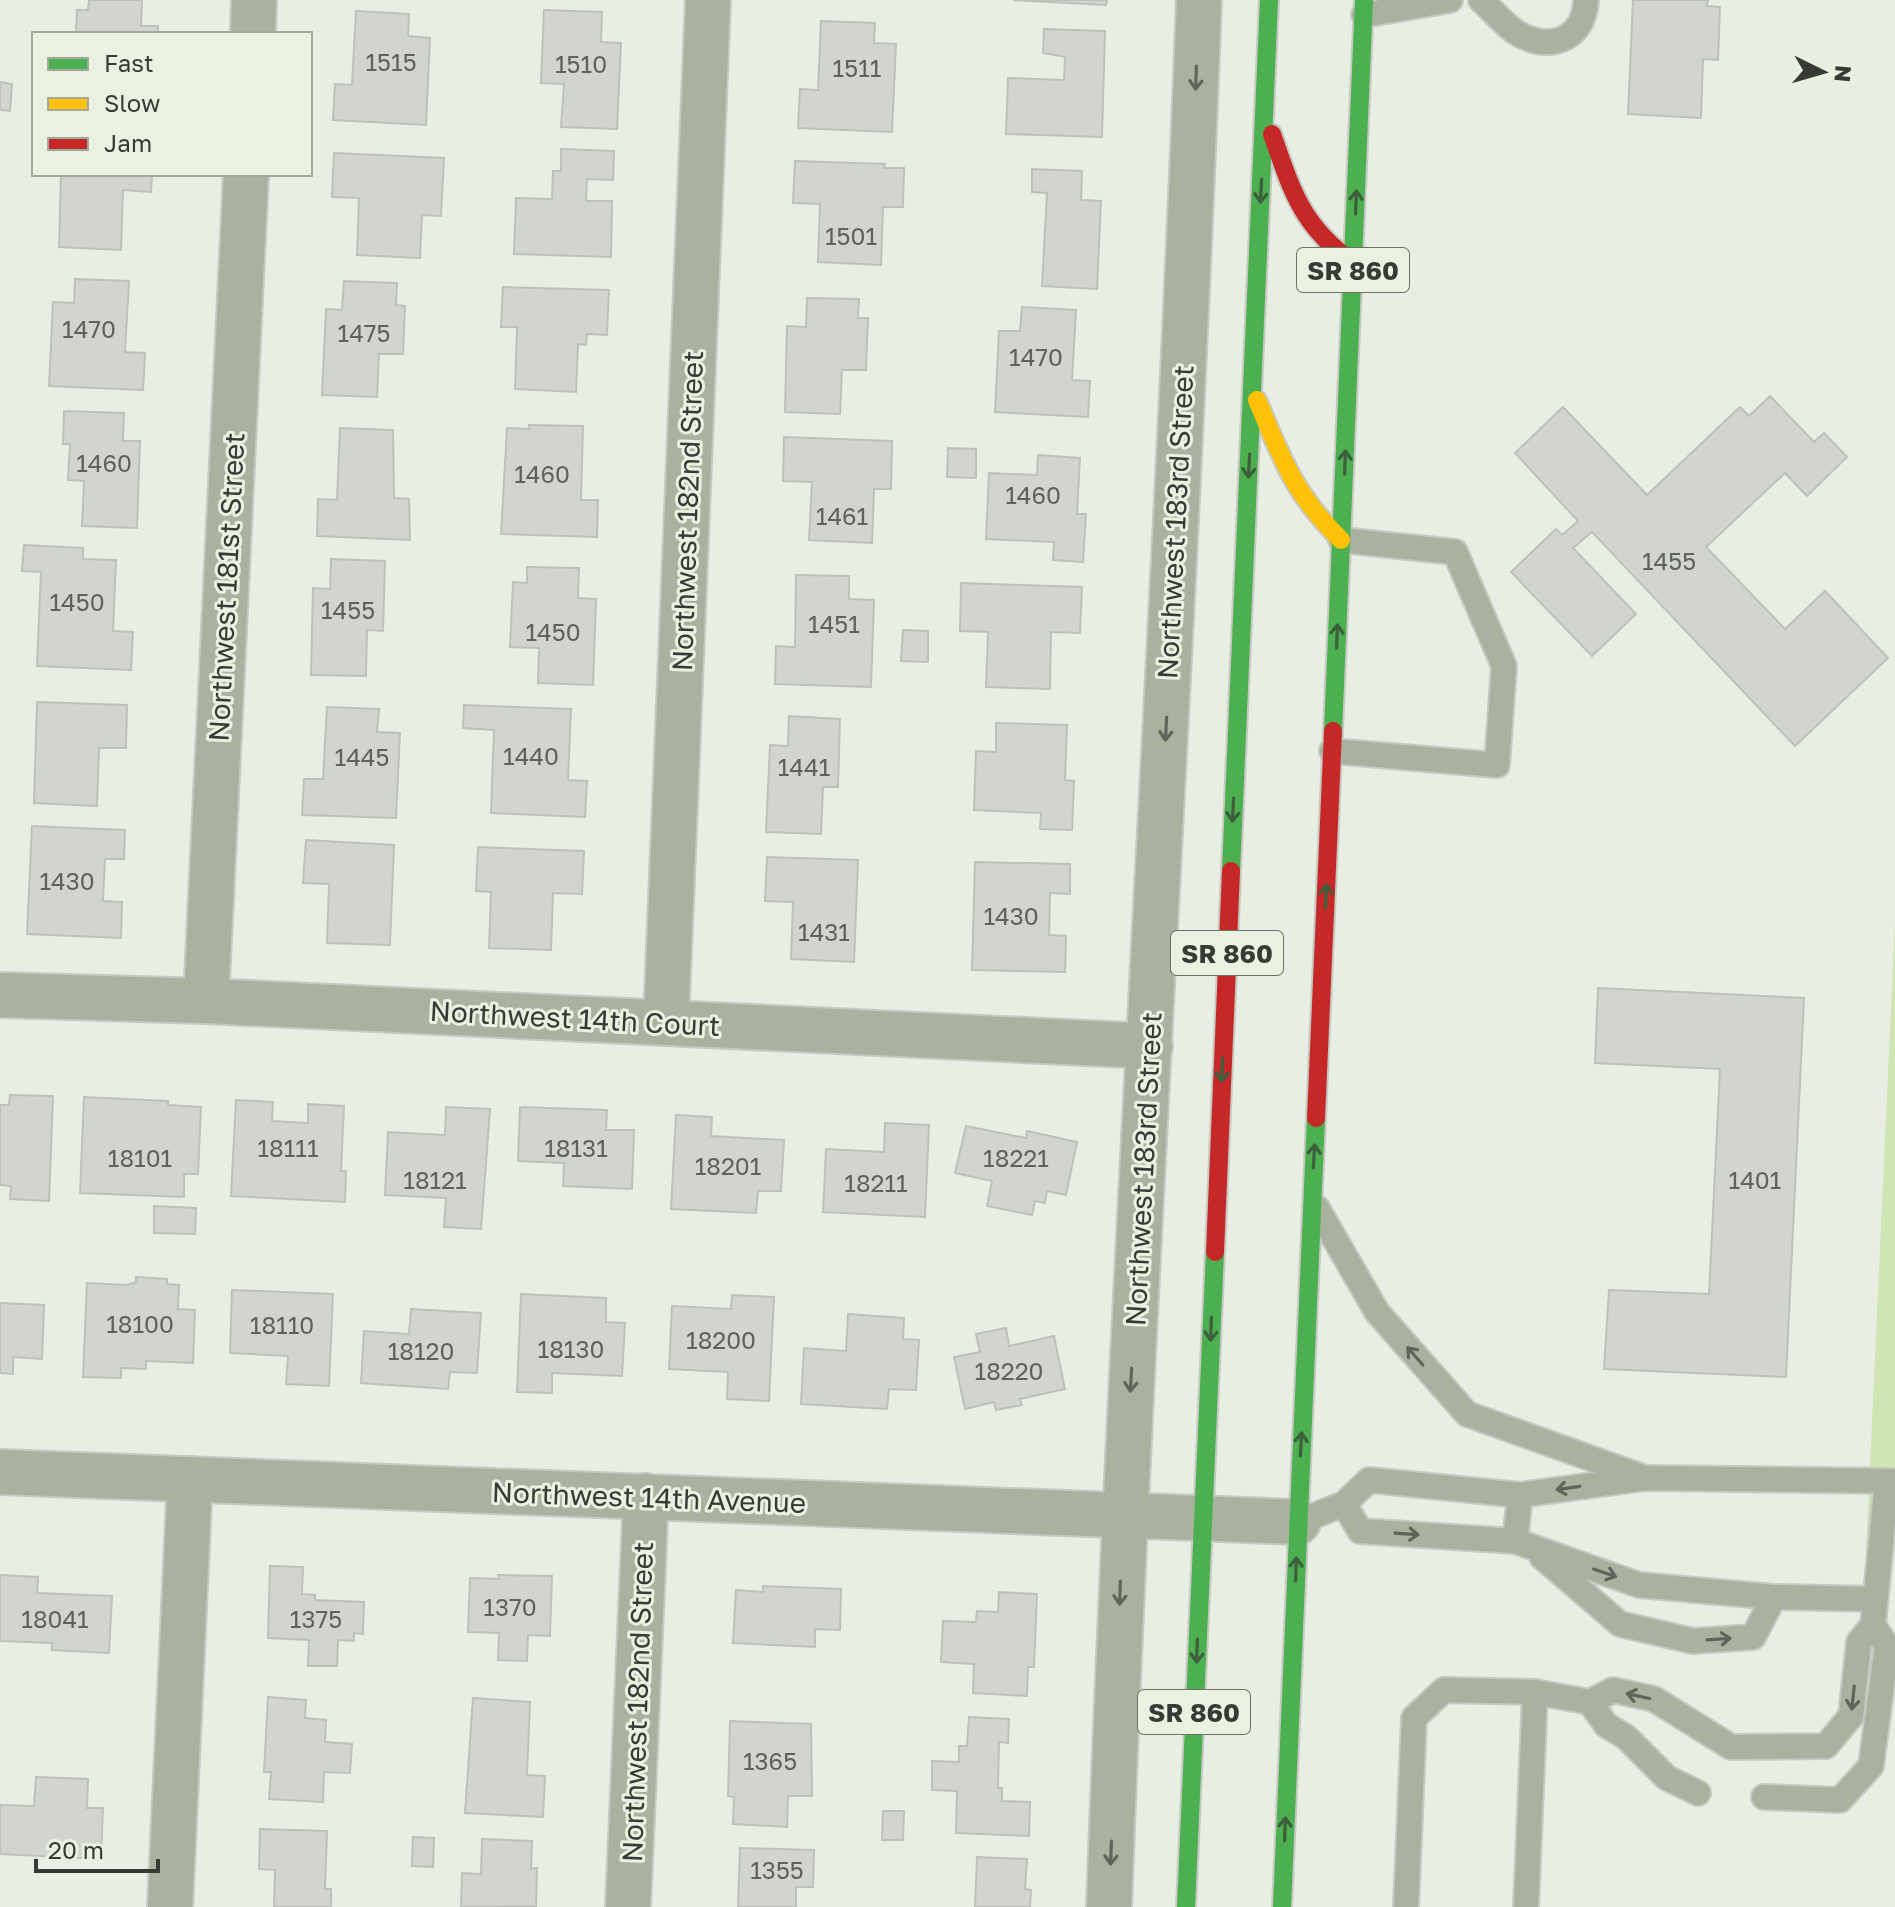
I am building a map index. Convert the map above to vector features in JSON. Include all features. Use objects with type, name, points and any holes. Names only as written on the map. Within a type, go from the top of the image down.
[{"type":"main road","name":"SR 860","points":[[1186,1907],[1269,0]]},
{"type":"main road","name":"SR 860","points":[[1282,1907],[1364,8]]},
{"type":"main road","points":[[1265,113],[1300,213],[1323,244],[1354,263]]},
{"type":"main road","points":[[1252,388],[1287,471],[1310,510],[1341,540]]},
{"type":"street","points":[[253,32],[254,0]]},
{"type":"street","name":"Northwest 182nd Street","points":[[666,1022],[708,0]]},
{"type":"street","name":"Northwest 183rd Street","points":[[1109,1907],[1123,1515],[1150,1046],[1199,0]]},
{"type":"street","name":"Northwest 181st Street","points":[[206,1001],[246,176]]},
{"type":"street","name":"Northwest 14th Court","points":[[0,995],[206,1001],[1150,1046]]},
{"type":"street","name":"Northwest 14th Avenue","points":[[0,1472],[1298,1522]]},
{"type":"street","points":[[170,1907],[190,1479]]},
{"type":"street","name":"Northwest 182nd Street","points":[[628,1907],[646,1496]]},
{"type":"lane","points":[[1364,8],[1450,0]]},
{"type":"lane","points":[[1481,0],[1515,32],[1542,42],[1563,42],[1576,33],[1586,0]]},
{"type":"lane","points":[[1332,751],[1497,765],[1504,666],[1455,552],[1341,540]]},
{"type":"lane","points":[[1312,1199],[1377,1312],[1467,1414],[1645,1478]]},
{"type":"lane","points":[[1298,1522],[1344,1504],[1369,1480],[1520,1495],[1645,1478],[1891,1481],[1874,1599],[1873,1625],[1887,1646],[1871,1766],[1840,1800],[1764,1797]]},
{"type":"lane","points":[[1520,1495],[1523,1544],[1620,1624],[1693,1641],[1753,1637],[1774,1597]]},
{"type":"lane","points":[[1344,1504],[1360,1531],[1523,1544],[1639,1585],[1774,1597],[1874,1599]]},
{"type":"lane","points":[[1406,1907],[1414,1718],[1444,1690],[1535,1692],[1590,1702],[1613,1690],[1654,1699],[1731,1747],[1826,1746],[1851,1716],[1859,1642],[1873,1625]]},
{"type":"lane","points":[[1526,1907],[1535,1692]]},
{"type":"lane","points":[[1590,1702],[1606,1725],[1626,1737],[1667,1778],[1698,1793]]},
{"type":"green space","points":[[1895,921],[1895,1552],[1866,1551]]},
{"type":"building","points":[[89,0],[142,0],[141,26],[158,26],[158,32],[76,32],[77,10],[88,10]]},
{"type":"building","points":[[1013,0],[1107,0],[1106,5]]},
{"type":"building","points":[[1633,0],[1708,0],[1707,6],[1720,7],[1718,60],[1703,59],[1701,118],[1628,114]]},
{"type":"building","points":[[544,10],[602,12],[601,42],[621,43],[617,129],[561,127],[564,84],[541,83]]},
{"type":"building","points":[[356,11],[409,14],[408,36],[430,38],[426,125],[333,120],[335,84],[352,85]]},
{"type":"building","points":[[821,21],[875,23],[874,43],[896,44],[892,132],[798,128],[800,89],[818,90]]},
{"type":"building","points":[[1044,29],[1105,31],[1102,137],[1006,134],[1008,78],[1064,80],[1065,57],[1043,53]]},
{"type":"building","points":[[0,82],[12,84],[10,111],[0,110]]},
{"type":"building","points":[[561,149],[614,151],[613,180],[587,179],[586,201],[612,201],[611,257],[514,254],[516,198],[552,199],[553,171],[561,171]]},
{"type":"building","points":[[334,153],[444,158],[441,216],[422,215],[420,258],[357,255],[359,198],[332,197]]},
{"type":"building","points":[[795,161],[885,164],[884,168],[904,168],[903,207],[883,207],[881,265],[818,262],[820,204],[793,203]]},
{"type":"building","points":[[1032,169],[1082,171],[1081,200],[1101,201],[1097,289],[1042,286],[1047,193],[1032,192]]},
{"type":"building","points":[[61,176],[152,176],[151,192],[123,190],[121,250],[59,247]]},
{"type":"building","points":[[75,279],[129,281],[125,352],[145,353],[143,390],[49,386],[53,302],[74,303]]},
{"type":"building","points":[[344,281],[397,283],[396,305],[405,306],[403,354],[379,354],[377,397],[322,395],[326,309],[342,310]]},
{"type":"building","points":[[503,287],[609,290],[607,335],[587,334],[586,345],[578,344],[576,392],[515,389],[517,327],[501,327]]},
{"type":"building","points":[[807,298],[859,299],[858,318],[868,318],[866,370],[842,370],[840,414],[785,412],[787,326],[806,327]]},
{"type":"building","points":[[1022,307],[1076,310],[1072,380],[1090,381],[1088,417],[995,412],[999,331],[1020,331]]},
{"type":"building","points":[[1770,396],[1814,442],[1824,433],[1847,457],[1807,496],[1785,473],[1706,547],[1785,629],[1825,591],[1888,658],[1795,746],[1592,532],[1573,548],[1636,614],[1592,656],[1511,572],[1556,529],[1562,535],[1578,521],[1515,453],[1563,407],[1647,495],[1740,407],[1749,416]]},
{"type":"building","points":[[64,411],[124,413],[123,441],[140,441],[137,528],[82,526],[84,481],[68,480],[70,444],[63,444]]},
{"type":"building","points":[[529,425],[583,426],[581,500],[598,500],[597,537],[501,534],[507,428],[530,429]]},
{"type":"building","points":[[340,428],[393,430],[394,498],[409,499],[410,540],[317,536],[318,499],[337,500]]},
{"type":"building","points":[[784,437],[892,441],[891,489],[874,489],[872,543],[809,540],[812,482],[783,481]]},
{"type":"building","points":[[948,448],[976,449],[976,478],[947,477]]},
{"type":"building","points":[[1038,455],[1080,458],[1077,514],[1086,514],[1083,562],[1053,560],[1054,542],[986,539],[989,473],[1037,475]]},
{"type":"building","points":[[24,545],[83,548],[83,559],[116,560],[113,631],[133,632],[131,670],[37,666],[41,572],[22,571]]},
{"type":"building","points":[[331,559],[385,561],[383,631],[367,630],[366,676],[311,675],[313,588],[330,589]]},
{"type":"building","points":[[527,567],[579,568],[578,598],[596,599],[593,685],[538,683],[539,648],[510,647],[513,582],[527,583]]},
{"type":"building","points":[[796,575],[849,576],[849,599],[874,600],[871,687],[775,684],[776,646],[795,647]]},
{"type":"building","points":[[961,583],[1082,587],[1080,633],[1051,632],[1050,689],[986,687],[988,632],[960,631]]},
{"type":"building","points":[[903,630],[928,631],[928,662],[901,661]]},
{"type":"building","points":[[37,702],[127,705],[126,748],[99,748],[97,806],[34,803]]},
{"type":"building","points":[[464,705],[571,709],[568,780],[587,781],[585,817],[491,813],[494,730],[463,728]]},
{"type":"building","points":[[327,707],[379,709],[377,732],[400,733],[396,818],[302,815],[304,779],[323,779]]},
{"type":"building","points":[[789,716],[840,719],[838,787],[823,787],[821,834],[766,832],[770,745],[788,746]]},
{"type":"building","points":[[996,723],[1067,725],[1065,780],[1074,781],[1072,830],[1040,829],[1041,813],[974,810],[976,751],[996,752]]},
{"type":"building","points":[[32,826],[125,830],[124,859],[105,859],[103,901],[122,902],[121,938],[27,934]]},
{"type":"building","points":[[306,840],[394,845],[390,945],[327,943],[329,884],[303,883]]},
{"type":"building","points":[[478,847],[584,851],[582,894],[553,893],[551,950],[489,948],[491,892],[476,891]]},
{"type":"building","points":[[767,857],[858,860],[854,962],[791,959],[793,902],[765,901]]},
{"type":"building","points":[[975,862],[1070,864],[1070,894],[1050,893],[1049,935],[1066,936],[1065,972],[972,970]]},
{"type":"building","points":[[1598,988],[1804,998],[1786,1377],[1604,1369],[1609,1290],[1709,1294],[1720,1069],[1595,1063]]},
{"type":"building","points":[[10,1095],[53,1096],[49,1201],[10,1199],[11,1186],[0,1185],[0,1105],[9,1105]]},
{"type":"building","points":[[84,1097],[168,1101],[168,1105],[201,1107],[198,1174],[184,1174],[184,1197],[80,1193]]},
{"type":"building","points":[[236,1100],[273,1102],[272,1121],[308,1123],[308,1104],[344,1106],[341,1171],[346,1171],[345,1202],[231,1196]]},
{"type":"building","points":[[446,1107],[490,1109],[481,1229],[444,1227],[446,1198],[385,1195],[388,1132],[445,1135]]},
{"type":"building","points":[[520,1107],[607,1110],[606,1130],[634,1130],[632,1189],[563,1186],[564,1163],[518,1161]]},
{"type":"building","points":[[676,1115],[712,1117],[711,1136],[784,1140],[781,1191],[758,1191],[756,1213],[671,1209]]},
{"type":"building","points":[[885,1123],[929,1125],[925,1217],[823,1212],[826,1149],[884,1152]]},
{"type":"building","points":[[966,1126],[1026,1138],[1027,1131],[1077,1142],[1066,1195],[1047,1191],[1045,1203],[1035,1201],[1032,1215],[987,1206],[992,1181],[955,1173]]},
{"type":"building","points":[[154,1206],[196,1208],[195,1234],[154,1233]]},
{"type":"building","points":[[136,1277],[167,1279],[167,1284],[179,1285],[178,1309],[195,1310],[193,1363],[146,1361],[146,1369],[121,1368],[121,1378],[83,1377],[87,1283],[128,1285],[136,1282]]},
{"type":"building","points":[[232,1290],[333,1294],[329,1386],[286,1384],[288,1356],[230,1353]]},
{"type":"building","points":[[521,1294],[606,1298],[606,1322],[625,1323],[622,1376],[552,1373],[552,1393],[517,1392]]},
{"type":"building","points":[[732,1295],[774,1297],[769,1401],[727,1399],[728,1372],[669,1369],[672,1306],[731,1309]]},
{"type":"building","points":[[0,1303],[44,1305],[42,1359],[13,1357],[13,1374],[0,1373]]},
{"type":"building","points":[[411,1309],[481,1313],[477,1373],[450,1372],[448,1389],[361,1383],[364,1331],[409,1334]]},
{"type":"building","points":[[848,1314],[904,1318],[903,1339],[919,1340],[916,1390],[889,1389],[887,1409],[801,1404],[804,1348],[846,1351]]},
{"type":"building","points":[[1006,1328],[1009,1346],[1054,1336],[1065,1389],[1020,1399],[1022,1405],[996,1410],[994,1402],[965,1409],[954,1357],[980,1352],[976,1334]]},
{"type":"building","points":[[270,1566],[303,1567],[302,1594],[315,1595],[315,1600],[364,1602],[363,1634],[354,1633],[354,1641],[338,1640],[337,1666],[308,1666],[309,1640],[268,1638]]},
{"type":"building","points":[[0,1575],[38,1577],[37,1593],[112,1596],[109,1653],[52,1650],[52,1643],[0,1641]]},
{"type":"building","points":[[498,1575],[552,1576],[550,1636],[528,1635],[527,1661],[498,1660],[499,1633],[468,1632],[470,1578],[499,1579]]},
{"type":"building","points":[[763,1586],[841,1589],[840,1630],[815,1629],[815,1647],[733,1643],[736,1590],[763,1592]]},
{"type":"building","points":[[999,1592],[1037,1594],[1034,1667],[1028,1667],[1027,1696],[973,1693],[974,1664],[941,1662],[943,1621],[976,1622],[977,1611],[998,1612]]},
{"type":"building","points":[[268,1697],[306,1700],[305,1718],[326,1720],[325,1742],[352,1744],[350,1773],[324,1772],[323,1802],[269,1799],[271,1772],[264,1772]]},
{"type":"building","points":[[473,1698],[530,1702],[527,1775],[545,1776],[543,1817],[465,1813]]},
{"type":"building","points":[[969,1717],[1009,1719],[1008,1743],[999,1742],[998,1788],[1002,1788],[1002,1801],[1030,1802],[1029,1836],[956,1833],[957,1791],[932,1790],[932,1761],[959,1762],[959,1746],[967,1746]]},
{"type":"building","points":[[730,1721],[811,1724],[812,1796],[788,1796],[787,1827],[733,1824],[734,1797],[728,1796]]},
{"type":"building","points":[[36,1777],[88,1779],[87,1808],[103,1808],[101,1859],[0,1854],[0,1805],[34,1806]]},
{"type":"building","points":[[883,1811],[904,1811],[903,1840],[882,1840]]},
{"type":"building","points":[[260,1829],[327,1831],[325,1889],[331,1889],[331,1907],[274,1907],[275,1870],[259,1869]]},
{"type":"building","points":[[413,1837],[434,1838],[433,1867],[412,1866]]},
{"type":"building","points":[[482,1839],[532,1841],[531,1869],[537,1868],[536,1906],[461,1907],[462,1873],[481,1874]]},
{"type":"building","points":[[740,1848],[814,1850],[813,1887],[796,1887],[796,1907],[738,1907]]},
{"type":"building","points":[[977,1857],[1027,1859],[1025,1889],[1031,1890],[1030,1907],[975,1907]]},
{"type":"traffic: fast","points":[[1231,871],[1269,0]]},
{"type":"traffic: fast","points":[[1333,731],[1364,0]]},
{"type":"traffic: fast","points":[[1282,1907],[1316,1118]]},
{"type":"traffic: fast","points":[[1186,1907],[1215,1252]]},
{"type":"traffic: slow","points":[[1257,400],[1300,491],[1341,540]]},
{"type":"traffic: jam","points":[[1272,134],[1293,190],[1310,221],[1322,236],[1354,263]]},
{"type":"traffic: jam","points":[[1316,1118],[1333,731]]},
{"type":"traffic: jam","points":[[1215,1252],[1231,871]]}]
